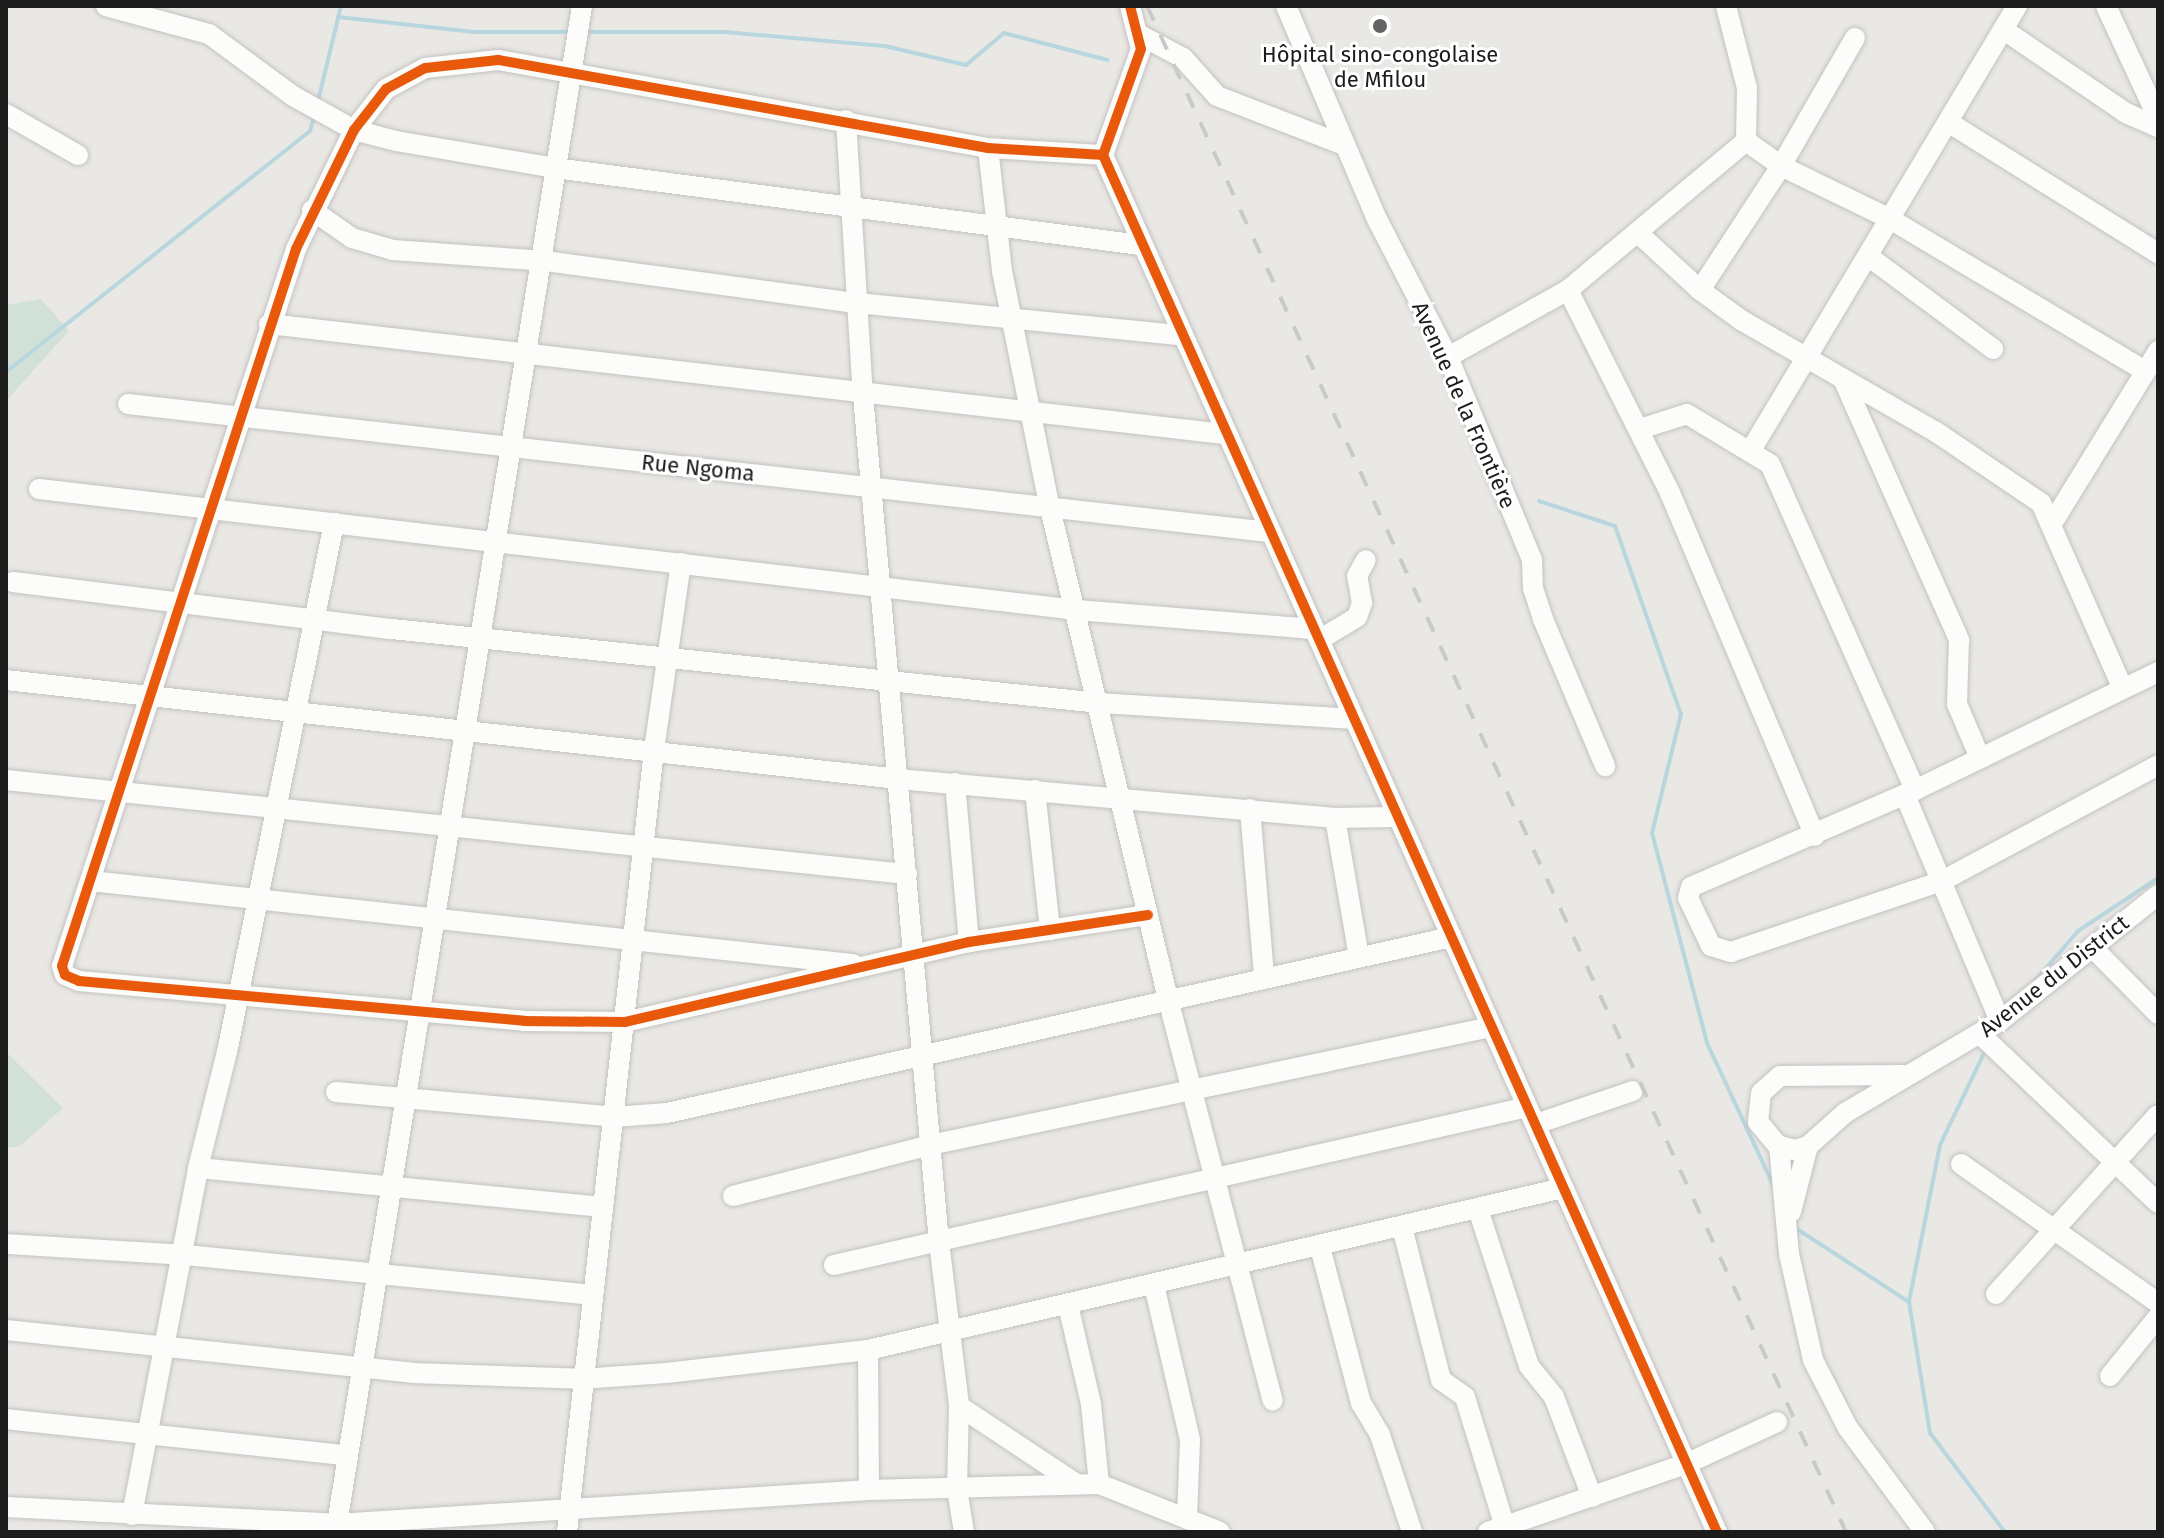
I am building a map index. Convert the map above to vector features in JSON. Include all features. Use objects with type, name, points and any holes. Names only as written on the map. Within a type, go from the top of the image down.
[{"type":"street","points":[[106,6],[209,34],[293,96],[354,130],[555,168],[1140,245]]},
{"type":"street","points":[[337,1524],[374,1275],[545,261],[555,168],[582,6]]},
{"type":"street","points":[[1130,6],[1140,35],[1138,60],[1103,155],[1394,817],[1532,1116],[1717,1532]]},
{"type":"street","name":"Avenue de la Frontière","points":[[1286,6],[1344,145],[1448,357],[1532,560],[1533,588],[1543,619],[1605,766]]},
{"type":"street","points":[[1448,357],[1568,290],[1746,141],[1747,88],[1726,6]]},
{"type":"street","points":[[1751,450],[2017,6]]},
{"type":"street","points":[[2106,6],[2158,118]]},
{"type":"street","points":[[2004,30],[2126,113],[2158,127]]},
{"type":"street","points":[[1140,35],[1183,58],[1217,96],[1344,145]]},
{"type":"street","points":[[1700,290],[1781,166],[1855,38]]},
{"type":"street","points":[[1103,155],[988,148],[846,120],[498,60],[425,68],[386,89],[354,130],[312,210],[269,324],[62,966],[65,975],[79,981],[237,991],[524,1021],[625,1022],[769,992],[861,965],[969,942],[1148,915]]},
{"type":"street","points":[[6,114],[78,155]]},
{"type":"street","points":[[846,120],[863,396],[875,489],[939,1242],[959,1406],[957,1489],[964,1532]]},
{"type":"street","points":[[1948,122],[2158,253]]},
{"type":"street","points":[[1746,141],[1781,166],[1890,219],[2145,371]]},
{"type":"street","points":[[988,148],[995,226],[1049,504],[1100,703],[1168,999],[1240,1264],[1273,1401]]},
{"type":"street","points":[[312,210],[352,238],[393,250],[545,261],[857,303],[1180,335]]},
{"type":"street","points":[[1638,233],[1700,290],[1805,359],[1936,432],[2041,503],[2053,522],[2123,689]]},
{"type":"street","points":[[1868,256],[1993,349]]},
{"type":"street","points":[[1568,290],[1640,429],[1815,836]]},
{"type":"street","points":[[269,324],[863,396],[1224,434]]},
{"type":"street","points":[[2053,522],[2158,351]]},
{"type":"street","points":[[1843,379],[1959,640],[1957,704],[1980,758]]},
{"type":"street","name":"Rue Ngoma","points":[[128,404],[236,419],[875,489],[1049,504],[1269,532]]},
{"type":"street","points":[[1640,429],[1687,414],[1751,450],[1772,467],[1910,793],[1942,881],[2000,1021]]},
{"type":"street","points":[[39,489],[883,584],[1077,610],[1316,634],[1357,617],[1362,603],[1357,576],[1366,560]]},
{"type":"street","points":[[132,1515],[168,1346],[198,1168],[277,807],[334,523]]},
{"type":"street","points":[[567,1532],[581,1379],[635,937],[654,750],[681,563]]},
{"type":"street","points":[[13,582],[666,658],[1100,703],[1352,719]]},
{"type":"street","points":[[2158,672],[1910,793],[1691,887],[1688,898],[1711,946],[1731,952],[1942,881],[2158,765]]},
{"type":"street","points":[[6,680],[296,714],[465,728],[898,779],[1120,795],[1335,818],[1394,817]]},
{"type":"street","points":[[6,780],[907,874]]},
{"type":"street","points":[[955,783],[969,942]]},
{"type":"street","points":[[1035,790],[1050,930]]},
{"type":"street","points":[[1250,809],[1264,977]]},
{"type":"street","points":[[1335,818],[1359,957]]},
{"type":"street","points":[[91,881],[635,937],[861,965]]},
{"type":"street","name":"Avenue du District","points":[[1787,1228],[1808,1146],[1845,1113],[1903,1075],[2000,1021],[2158,895]]},
{"type":"street","points":[[336,1092],[403,1101],[614,1117],[720,1105],[1168,999],[1451,937]]},
{"type":"street","points":[[2092,947],[2158,1014]]},
{"type":"street","points":[[733,1196],[930,1145],[1491,1027]]},
{"type":"street","points":[[1980,1034],[2158,1203]]},
{"type":"street","name":"Avenue du District","points":[[1903,1075],[1799,1072],[1769,1082],[1758,1105],[1758,1122],[1779,1146],[1787,1228],[1813,1360],[1848,1428],[1925,1532]]},
{"type":"street","points":[[834,1265],[1215,1176],[1532,1116],[1633,1091]]},
{"type":"street","points":[[1996,1294],[2158,1115]]},
{"type":"street","points":[[1779,1146],[1794,1150],[1808,1146]]},
{"type":"street","points":[[1961,1164],[2158,1303]]},
{"type":"street","points":[[198,1168],[603,1207]]},
{"type":"street","points":[[6,1330],[360,1366],[581,1379],[868,1350],[1563,1188]]},
{"type":"street","points":[[1478,1209],[1529,1366],[1557,1404],[1592,1497]]},
{"type":"street","points":[[1402,1227],[1441,1380],[1465,1397],[1496,1529],[1688,1463],[1777,1422]]},
{"type":"street","points":[[6,1244],[185,1255],[591,1295]]},
{"type":"street","points":[[1320,1247],[1361,1403],[1380,1435],[1412,1532]]},
{"type":"street","points":[[1154,1285],[1190,1440],[1187,1519]]},
{"type":"street","points":[[1068,1305],[1091,1404],[1099,1484]]},
{"type":"street","points":[[2110,1376],[2158,1317]]},
{"type":"street","points":[[868,1350],[869,1490]]},
{"type":"street","points":[[959,1406],[1075,1483]]},
{"type":"street","points":[[6,1419],[345,1455]]},
{"type":"street","points":[[6,1507],[337,1524],[869,1490],[1075,1483],[1099,1484],[1220,1532]]},
{"type":"shaded area","points":[[41,299],[69,331],[6,401],[6,305]]},
{"type":"shaded area","points":[[6,1052],[63,1108],[20,1146],[6,1148]]},
{"type":"waterway","points":[[318,101],[341,6]]},
{"type":"waterway","points":[[338,17],[474,32],[572,32]]},
{"type":"waterway","points":[[585,32],[724,32],[885,46],[966,65],[1004,33],[1108,60]]},
{"type":"waterway","points":[[6,372],[310,131],[314,117]]},
{"type":"waterway","points":[[1539,501],[1615,526],[1681,714],[1652,833],[1707,1043],[1774,1187]]},
{"type":"waterway","points":[[2035,981],[2078,931],[2158,878]]},
{"type":"waterway","points":[[1986,1049],[1940,1145],[1909,1302],[1930,1433],[2005,1532]]},
{"type":"waterway","points":[[1794,1227],[1909,1302]]},
{"type":"railway","points":[[1147,6],[1846,1532]]},
{"type":"cycle path","points":[[1130,6],[1141,49],[1103,155],[1717,1532]]},
{"type":"cycle path","points":[[1103,155],[988,148],[498,60],[425,68],[386,89],[354,130],[296,249],[62,966],[65,975],[79,981],[524,1021],[625,1022],[969,942],[1148,915]]},
{"type":"place","name":"Hôpital sino-congolaise de Mfilou","points":[[1380,26]]}]
